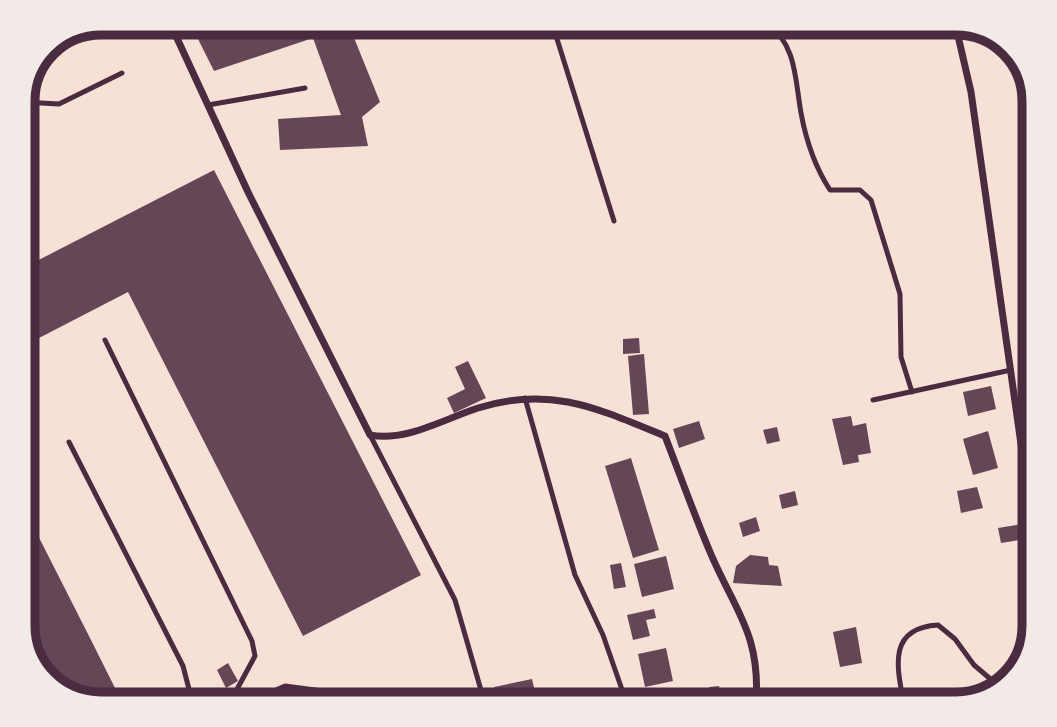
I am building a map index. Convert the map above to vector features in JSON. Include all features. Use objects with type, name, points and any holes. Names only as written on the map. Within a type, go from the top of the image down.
[{"type":"street","points":[[175,35],[248,192],[370,435],[384,438],[401,435],[481,407],[525,398],[569,400],[665,436],[711,554],[742,614],[754,646],[756,692]]},
{"type":"street","points":[[959,35],[971,92],[1022,451]]},
{"type":"lane","points":[[556,35],[614,221]]},
{"type":"lane","points":[[780,35],[790,51],[801,115],[817,170],[831,190],[860,191],[871,201],[900,294],[901,357],[912,392]]},
{"type":"lane","points":[[35,103],[58,104],[122,73]]},
{"type":"lane","points":[[208,106],[305,88]]},
{"type":"lane","points":[[105,340],[252,641],[255,656],[236,692]]},
{"type":"lane","points":[[873,400],[1011,370]]},
{"type":"lane","points":[[525,398],[575,575],[603,635],[623,692]]},
{"type":"lane","points":[[370,435],[455,600],[482,692]]},
{"type":"lane","points":[[69,442],[183,666],[190,692]]},
{"type":"lane","points":[[902,692],[896,664],[906,636],[920,626],[938,625],[955,639],[974,665],[992,681]]},
{"type":"lane","points":[[270,692],[285,685],[334,692]]},
{"type":"building","points":[[196,35],[353,35],[380,102],[362,117],[368,146],[280,150],[278,119],[341,115],[313,38],[214,71]]},
{"type":"building","points":[[214,170],[421,575],[303,636],[128,292],[39,338],[35,330],[35,262]]},
{"type":"building","points":[[639,338],[640,353],[623,354],[623,339]]},
{"type":"building","points":[[644,354],[649,414],[633,415],[628,356]]},
{"type":"building","points":[[468,361],[486,398],[454,413],[447,398],[465,389],[455,367]]},
{"type":"building","points":[[991,386],[996,409],[968,416],[963,392]]},
{"type":"building","points":[[851,416],[853,426],[866,423],[871,453],[858,455],[859,462],[843,465],[832,419]]},
{"type":"building","points":[[699,421],[705,439],[679,448],[673,429]]},
{"type":"building","points":[[777,427],[780,441],[767,444],[763,430]]},
{"type":"building","points":[[988,431],[998,468],[973,475],[963,439]]},
{"type":"building","points":[[631,458],[659,550],[633,558],[605,466]]},
{"type":"building","points":[[977,487],[983,508],[961,513],[957,491]]},
{"type":"building","points":[[795,491],[798,505],[782,509],[779,495]]},
{"type":"building","points":[[756,517],[760,531],[743,537],[739,523]]},
{"type":"building","points":[[1022,524],[1022,540],[1001,543],[998,528]]},
{"type":"building","points":[[35,530],[117,692],[76,687],[57,676],[44,659],[35,631]]},
{"type":"building","points":[[750,555],[768,557],[769,565],[778,566],[782,586],[733,583],[736,566]]},
{"type":"building","points":[[666,556],[674,589],[642,597],[634,564]]},
{"type":"building","points":[[621,563],[626,587],[614,589],[610,565]]},
{"type":"building","points":[[654,609],[656,618],[646,620],[650,636],[633,640],[627,615]]},
{"type":"building","points":[[856,627],[862,663],[840,667],[833,632]]},
{"type":"building","points":[[666,648],[673,681],[645,687],[638,654]]},
{"type":"building","points":[[228,663],[238,681],[226,688],[217,670]]},
{"type":"building","points":[[532,679],[535,692],[495,692],[494,687]]},
{"type":"building","points":[[719,686],[720,691],[736,689],[736,692],[710,692],[709,687]]}]
